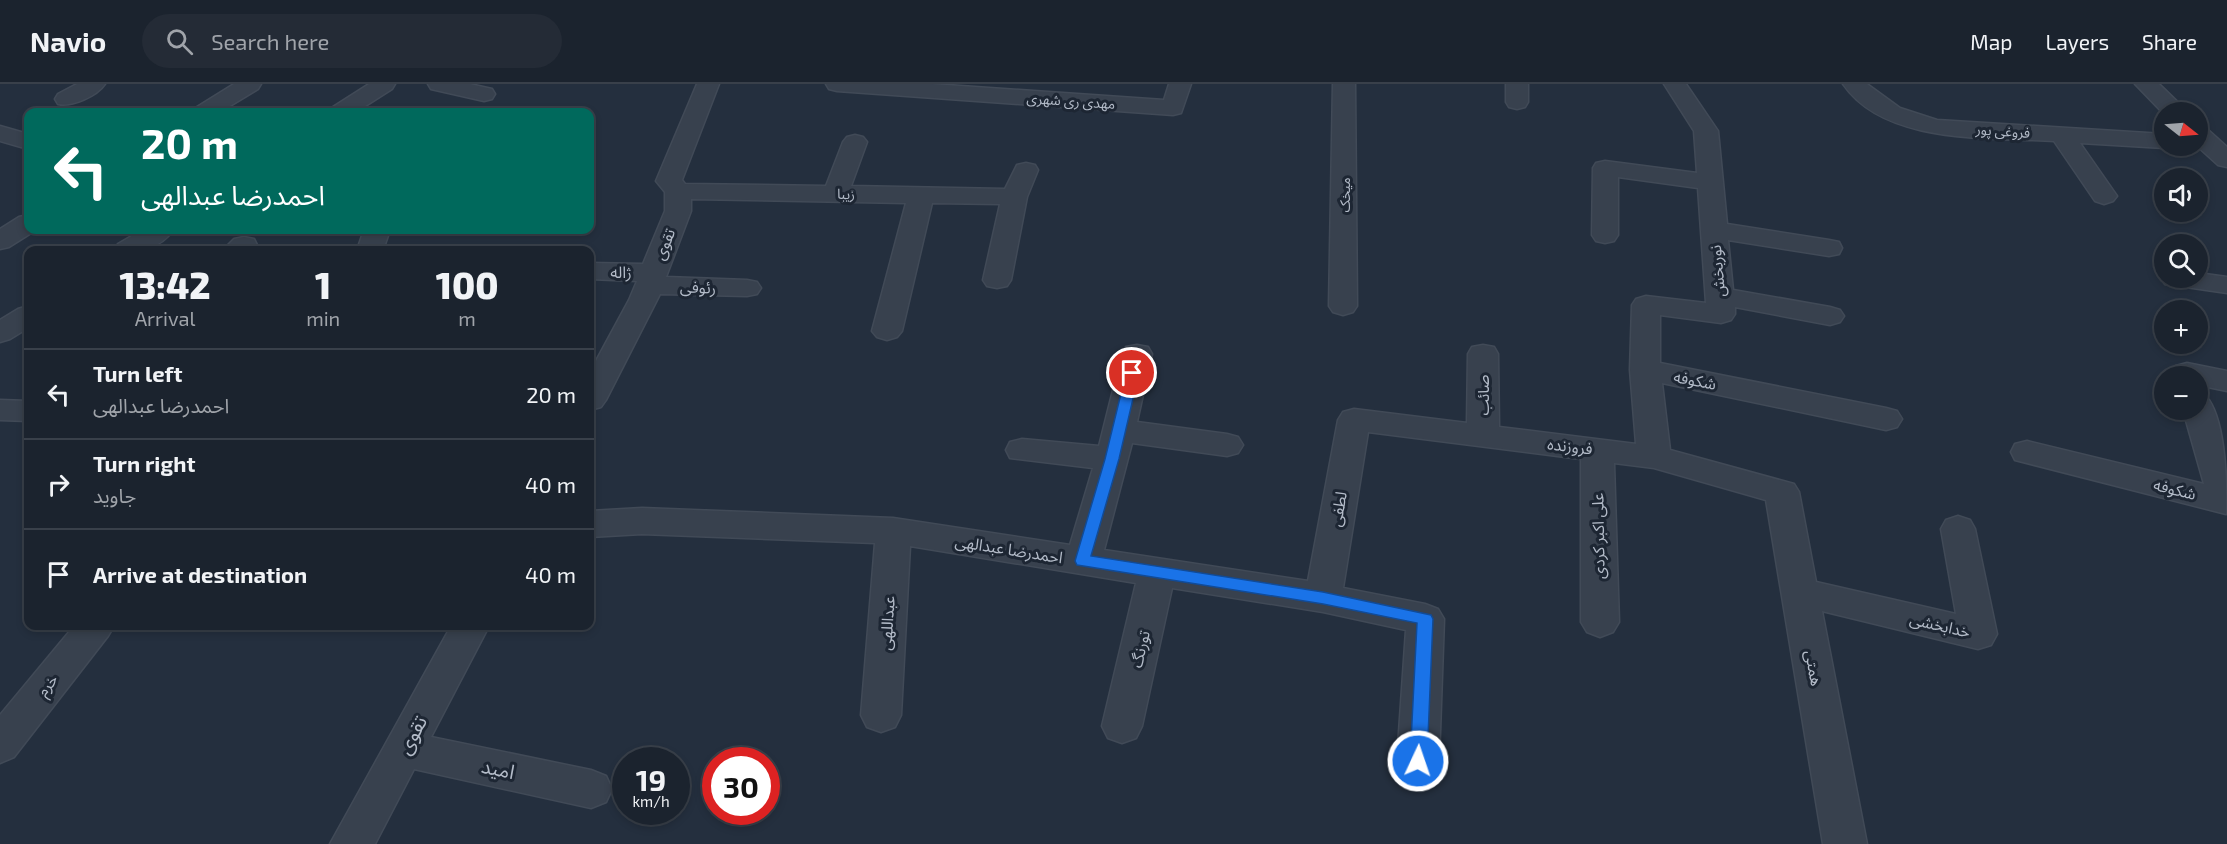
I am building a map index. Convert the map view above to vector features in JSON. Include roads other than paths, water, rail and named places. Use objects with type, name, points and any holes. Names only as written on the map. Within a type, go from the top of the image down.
[{"type":"street","points":[[66,99],[94,84]]},
{"type":"street","points":[[211,108],[250,84]]},
{"type":"street","points":[[346,108],[384,84]]},
{"type":"street","points":[[440,84],[488,89]]},
{"type":"street","name":"تقوی","points":[[594,392],[651,279],[678,211],[678,191],[669,182],[708,84]]},
{"type":"street","name":"مهدی ری شهری","points":[[837,84],[1009,105],[1173,108],[1180,84]]},
{"type":"street","name":"میخک","points":[[1343,306],[1344,84]]},
{"type":"street","name":"نوربخش","points":[[1654,457],[1646,370],[1646,305],[1721,314],[1706,131],[1675,84]]},
{"type":"street","name":"فروغی پور","points":[[1854,84],[1874,104],[1902,119],[1937,127],[2154,140]]},
{"type":"street","points":[[2146,84],[2165,102]]},
{"type":"street","points":[[472,108],[488,89]]},
{"type":"street","points":[[0,133],[24,141]]},
{"type":"street","points":[[2062,135],[2104,196]]},
{"type":"street","points":[[836,194],[855,142]]},
{"type":"street","points":[[2208,145],[2227,160]]},
{"type":"street","points":[[1605,235],[1605,168],[1710,182]]},
{"type":"street","points":[[997,280],[1014,197],[1026,170]]},
{"type":"street","name":"زیبا","points":[[678,191],[1014,197]]},
{"type":"street","points":[[887,331],[921,195]]},
{"type":"street","points":[[0,241],[24,226]]},
{"type":"street","points":[[1714,230],[1829,248]]},
{"type":"street","points":[[134,246],[154,234]]},
{"type":"street","name":"ژاله","points":[[594,272],[651,279]]},
{"type":"street","name":"رئوفی","points":[[651,279],[747,288]]},
{"type":"street","points":[[2208,282],[2227,285]]},
{"type":"street","points":[[1719,296],[1830,316]]},
{"type":"street","points":[[0,333],[24,318]]},
{"type":"street","points":[[1083,561],[1137,354]]},
{"type":"street","name":"صائب","points":[[1483,354],[1483,436]]},
{"type":"street","name":"شکوفه","points":[[1646,370],[1886,419]]},
{"type":"street","points":[[2208,377],[2227,381]]},
{"type":"street","points":[[0,410],[24,411]]},
{"type":"street","name":"فروزنده","points":[[1354,420],[1654,457],[1782,492]]},
{"type":"street","name":"لطفی","points":[[1323,598],[1354,420]]},
{"type":"street","name":"شکوفه","points":[[2027,452],[2226,502],[2202,420]]},
{"type":"street","points":[[1022,450],[1115,444],[1227,445]]},
{"type":"street","name":"علی اکبر کردی","points":[[1597,450],[1600,622]]},
{"type":"street","name":"همتی","points":[[1782,492],[1845,844]]},
{"type":"street","name":"احمدرضا عبدالهی","points":[[594,525],[642,521],[893,531],[1323,598],[1425,619],[1418,761]]},
{"type":"street","name":"خدابخشی","points":[[1800,592],[1978,634],[1958,529]]},
{"type":"street","name":"عبداللهی","points":[[881,715],[893,531]]},
{"type":"street","name":"تورنگ","points":[[1122,726],[1157,572]]},
{"type":"street","name":"خرم","points":[[0,745],[92,630]]},
{"type":"street","name":"تقوی","points":[[352,844],[468,630]]},
{"type":"street","name":"امید","points":[[404,749],[591,789]]}]
